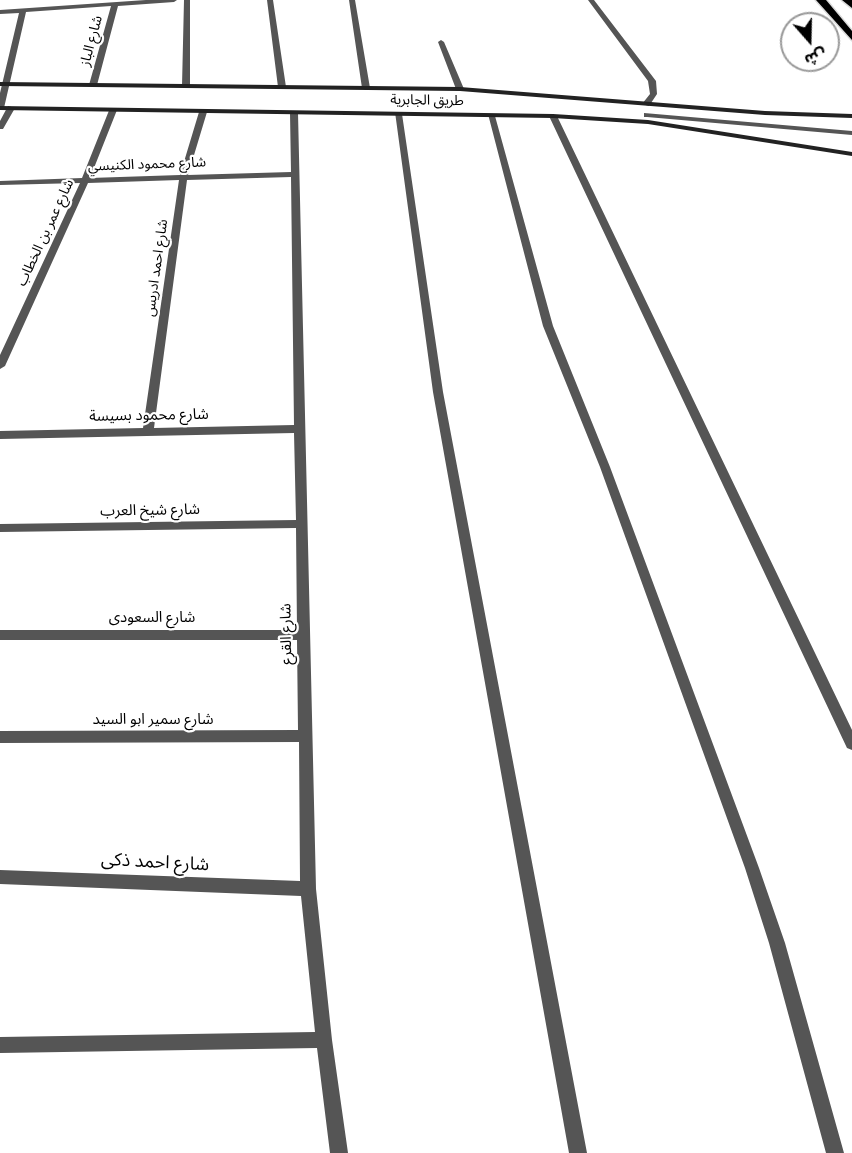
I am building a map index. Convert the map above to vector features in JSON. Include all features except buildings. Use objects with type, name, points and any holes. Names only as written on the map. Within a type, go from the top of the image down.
[{"type":"highway","points":[[821,0],[852,37]]},
{"type":"highway","points":[[847,0],[852,5]]},
{"type":"street","points":[[0,12],[174,0]]},
{"type":"street","points":[[186,86],[187,0]]},
{"type":"street","points":[[270,0],[282,87]]},
{"type":"street","points":[[352,0],[366,88]]},
{"type":"street","points":[[591,0],[652,81],[655,89],[653,97],[646,104],[648,119],[852,133]]},
{"type":"street","name":"شارع الباز","points":[[93,85],[115,4]]},
{"type":"street","points":[[0,108],[23,10]]},
{"type":"street","points":[[441,42],[460,90]]},
{"type":"street","name":"طريق الجابرية","points":[[4,84],[460,90],[852,116]]},
{"type":"street","name":"طريق الجابرية","points":[[0,108],[648,119],[852,154]]},
{"type":"street","points":[[0,127],[11,108]]},
{"type":"street","name":"شارع عمر بن الخطاب","points":[[0,366],[85,181],[113,110]]},
{"type":"street","name":"شارع احمد ادريس","points":[[148,431],[183,178],[203,111]]},
{"type":"street","name":"شارع القرع","points":[[294,113],[308,889],[339,1153]]},
{"type":"street","points":[[398,114],[438,392],[578,1153]]},
{"type":"street","points":[[491,116],[548,326],[605,467],[752,868],[777,943],[835,1153]]},
{"type":"street","points":[[554,116],[852,744]]},
{"type":"street","name":"شارع محمود الكنيسي","points":[[0,183],[295,174]]},
{"type":"street","name":"شارع محمود بسيسة","points":[[0,435],[300,429]]},
{"type":"street","name":"شارع شيخ العرب","points":[[0,528],[301,524]]},
{"type":"street","name":"شارع السعودى","points":[[0,635],[303,634]]},
{"type":"street","name":"شارع سمير ابو السيد","points":[[0,737],[305,736]]},
{"type":"street","name":"شارع احمد ذكى","points":[[0,877],[308,889]]},
{"type":"street","points":[[0,1045],[324,1040]]}]
